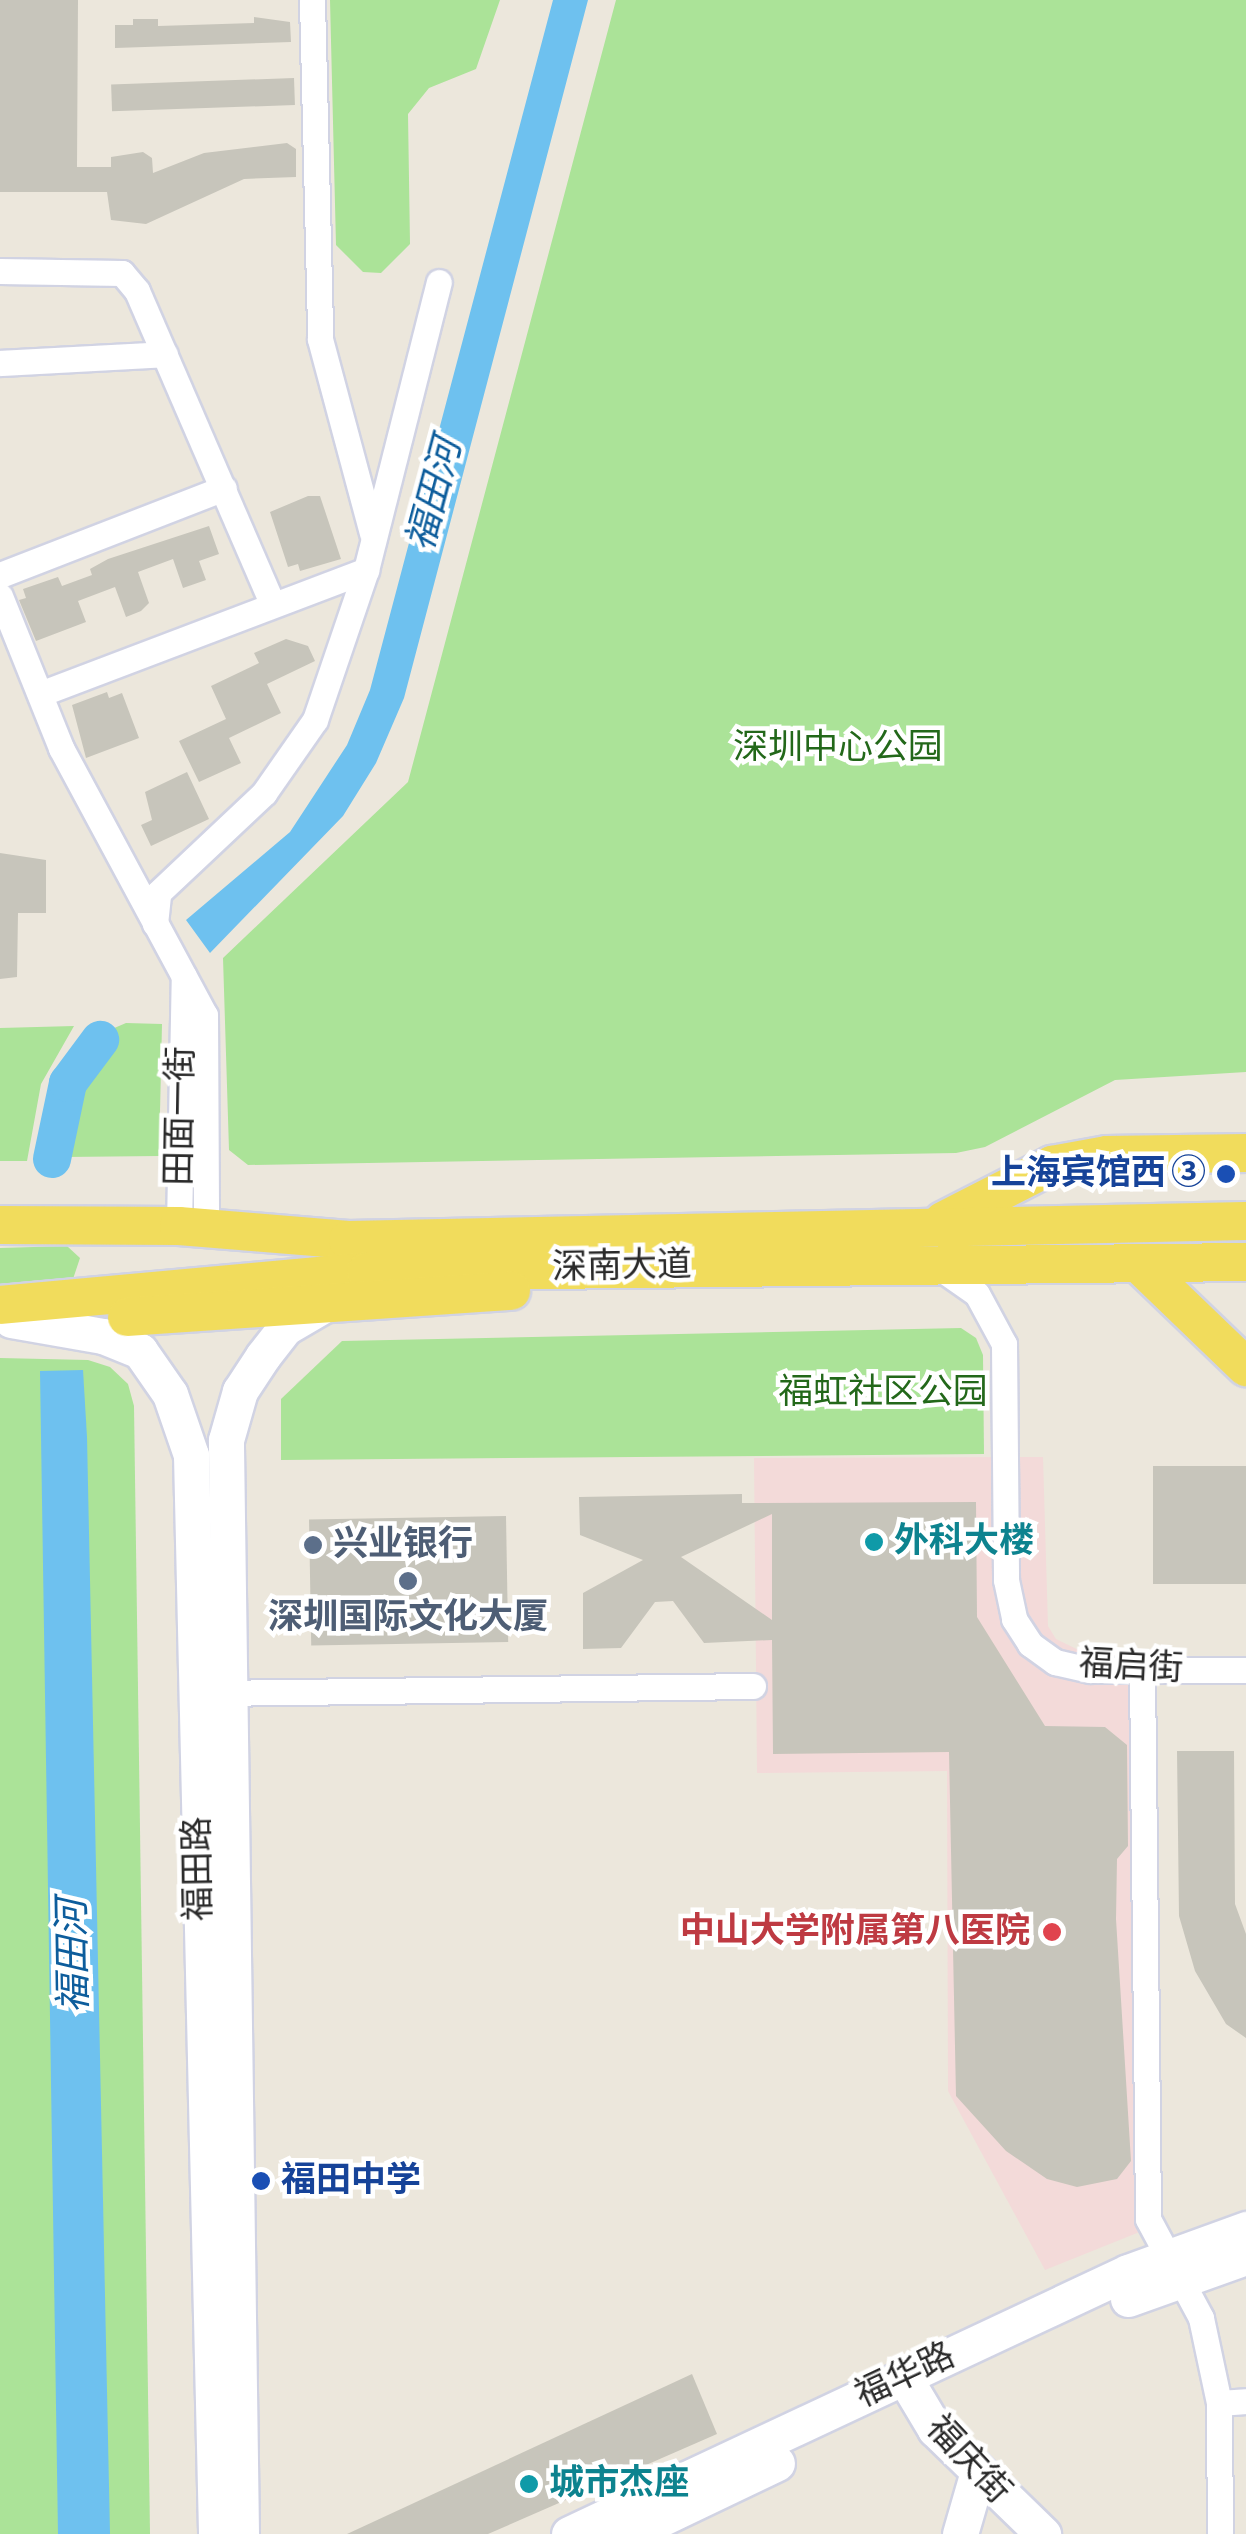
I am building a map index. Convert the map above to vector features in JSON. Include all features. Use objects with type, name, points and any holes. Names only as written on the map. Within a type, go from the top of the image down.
[{"type":"main road","points":[[919,1244],[962,1214],[1052,1165],[1107,1155],[1246,1153]]},
{"type":"main road","points":[[0,1210],[61,1223]]},
{"type":"main road","name":"深南大道","points":[[4,1315],[366,1272],[592,1268],[1246,1221]]},
{"type":"main road","name":"深南大道","points":[[0,1226],[61,1223],[192,1227],[366,1240],[919,1244],[1139,1264],[1246,1262]]},
{"type":"main road","points":[[1139,1264],[1246,1367]]},
{"type":"main road","points":[[4,1315],[324,1305],[509,1292],[592,1268]]},
{"type":"main road","name":"福田路","points":[[216,2534],[213,1693],[225,1465],[230,1418],[240,1392],[286,1327],[324,1305]]},
{"type":"main road","name":"福田路","points":[[4,1315],[125,1342],[164,1380],[191,1456],[213,1693],[241,2534]]},
{"type":"main road","name":"福华路","points":[[569,2534],[909,2387],[1246,2230]]},
{"type":"main road","name":"福华路","points":[[1174,2266],[1246,2258]]},
{"type":"main road","name":"福华路","points":[[630,2534],[909,2387]]},
{"type":"main road","name":"福庆街","points":[[909,2387],[977,2475],[1043,2534]]},
{"type":"main road","points":[[960,2534],[977,2475]]},
{"type":"street","points":[[312,0],[320,340],[374,538]]},
{"type":"street","points":[[0,271],[122,273],[165,354],[272,603]]},
{"type":"street","points":[[154,924],[158,893],[290,762],[315,720],[366,570],[439,282]]},
{"type":"street","points":[[0,363],[165,354]]},
{"type":"street","points":[[0,575],[224,488]]},
{"type":"street","points":[[40,694],[366,570]]},
{"type":"street","points":[[0,596],[40,694],[154,924]]},
{"type":"street","name":"田面一街","points":[[154,924],[184,976],[194,1011],[192,1227]]},
{"type":"street","name":"福启街","points":[[919,1244],[977,1294],[1004,1344],[1006,1580],[1014,1619],[1030,1644],[1055,1662],[1142,1671],[1246,1670]]},
{"type":"street","points":[[1142,1671],[1147,2210],[1208,2338],[1219,2403],[1220,2534]]},
{"type":"street","points":[[213,1693],[753,1686]]},
{"type":"street","points":[[1219,2403],[1246,2401]]},
{"type":"shaded area","name":"中山大学附属第八医院","points":[[1043,1457],[1048,1626],[1056,1639],[1087,1654],[1152,1655],[1162,2223],[1045,2270],[948,2091],[947,1771],[757,1773],[754,1458]]},
{"type":"green space","points":[[330,0],[500,0],[476,69],[429,88],[408,114],[410,244],[381,273],[363,272],[336,245]]},
{"type":"green space","name":"深圳中心公园","points":[[616,0],[1246,0],[1246,1072],[1115,1080],[985,1147],[956,1153],[248,1165],[229,1150],[223,958],[408,782]]},
{"type":"green space","points":[[126,1023],[162,1024],[159,1156],[65,1157],[81,1079],[112,1029]]},
{"type":"green space","points":[[74,1026],[41,1084],[27,1161],[0,1161],[0,1028]]},
{"type":"green space","points":[[67,1246],[80,1258],[73,1279],[0,1284],[0,1248]]},
{"type":"green space","name":"福虹社区公园","points":[[961,1328],[976,1338],[983,1355],[984,1454],[281,1460],[281,1399],[342,1341]]},
{"type":"green space","points":[[0,1358],[88,1360],[110,1367],[128,1384],[134,1406],[150,2534],[0,2534]]},
{"type":"water","points":[[553,0],[588,0],[404,698],[376,763],[343,816],[210,953],[186,920],[290,832],[347,745],[370,690]]},
{"type":"water","points":[[83,1370],[110,2534],[58,2534],[40,1371]]},
{"type":"building","points":[[0,0],[78,0],[77,167],[111,167],[111,157],[143,152],[152,158],[153,173],[204,153],[287,143],[296,149],[296,177],[244,179],[146,224],[111,220],[107,192],[0,192]]},
{"type":"building","points":[[254,17],[290,22],[291,42],[115,48],[115,25],[133,25],[133,19],[158,19],[158,26],[254,23]]},
{"type":"building","points":[[294,78],[295,105],[112,111],[111,84]]},
{"type":"building","points":[[308,496],[320,496],[341,559],[300,571],[298,564],[288,567],[270,512]]},
{"type":"building","points":[[209,526],[219,554],[199,561],[206,580],[183,588],[173,559],[138,572],[149,603],[141,611],[126,617],[115,587],[78,601],[86,622],[36,641],[19,600],[26,598],[23,589],[58,577],[62,586],[92,575],[90,569],[108,559]]},
{"type":"building","points":[[286,639],[308,646],[315,661],[267,684],[281,713],[229,738],[241,763],[199,782],[179,741],[226,719],[211,686],[259,663],[254,653]]},
{"type":"building","points":[[107,692],[109,698],[122,693],[139,738],[86,758],[72,705]]},
{"type":"building","points":[[187,772],[209,819],[151,846],[141,825],[152,820],[145,792]]},
{"type":"building","points":[[0,853],[46,860],[46,913],[18,913],[17,977],[0,979]]},
{"type":"building","points":[[1153,1466],[1246,1466],[1246,1584],[1153,1584]]},
{"type":"building","name":"中山大学附属第八医院","points":[[742,1494],[742,1503],[976,1502],[977,1617],[1045,1726],[1105,1727],[1127,1745],[1128,1846],[1117,1859],[1116,1919],[1131,2161],[1117,2179],[1077,2187],[1047,2179],[1006,2151],[956,2096],[949,1752],[773,1754],[772,1640],[704,1643],[673,1601],[655,1602],[621,1648],[583,1649],[583,1593],[643,1560],[580,1535],[579,1497]],"holes":[[[772,1514],[772,1620],[681,1557]]]},
{"type":"building","name":"深圳国际文化大厦","points":[[506,1516],[508,1642],[311,1645],[309,1519]]},
{"type":"building","points":[[1177,1751],[1234,1751],[1235,1904],[1246,1934],[1246,2038],[1226,2024],[1195,1971],[1179,1916]]},
{"type":"building","name":"城市杰座","points":[[692,2374],[717,2434],[488,2534],[347,2534]]},
{"type":"waterway","name":"福田河","points":[[52,1159],[68,1083],[100,1040]]},
{"type":"place","name":"上海宾馆西 ③","points":[[1226,1174]]},
{"type":"place","name":"外科大楼","points":[[874,1542]]},
{"type":"place","name":"兴业银行","points":[[313,1545]]},
{"type":"place","name":"深圳国际文化大厦","points":[[408,1581]]},
{"type":"place","name":"中山大学附属第八医院","points":[[1052,1932]]},
{"type":"place","name":"福田中学","points":[[261,2181]]},
{"type":"place","name":"城市杰座","points":[[529,2484]]}]
